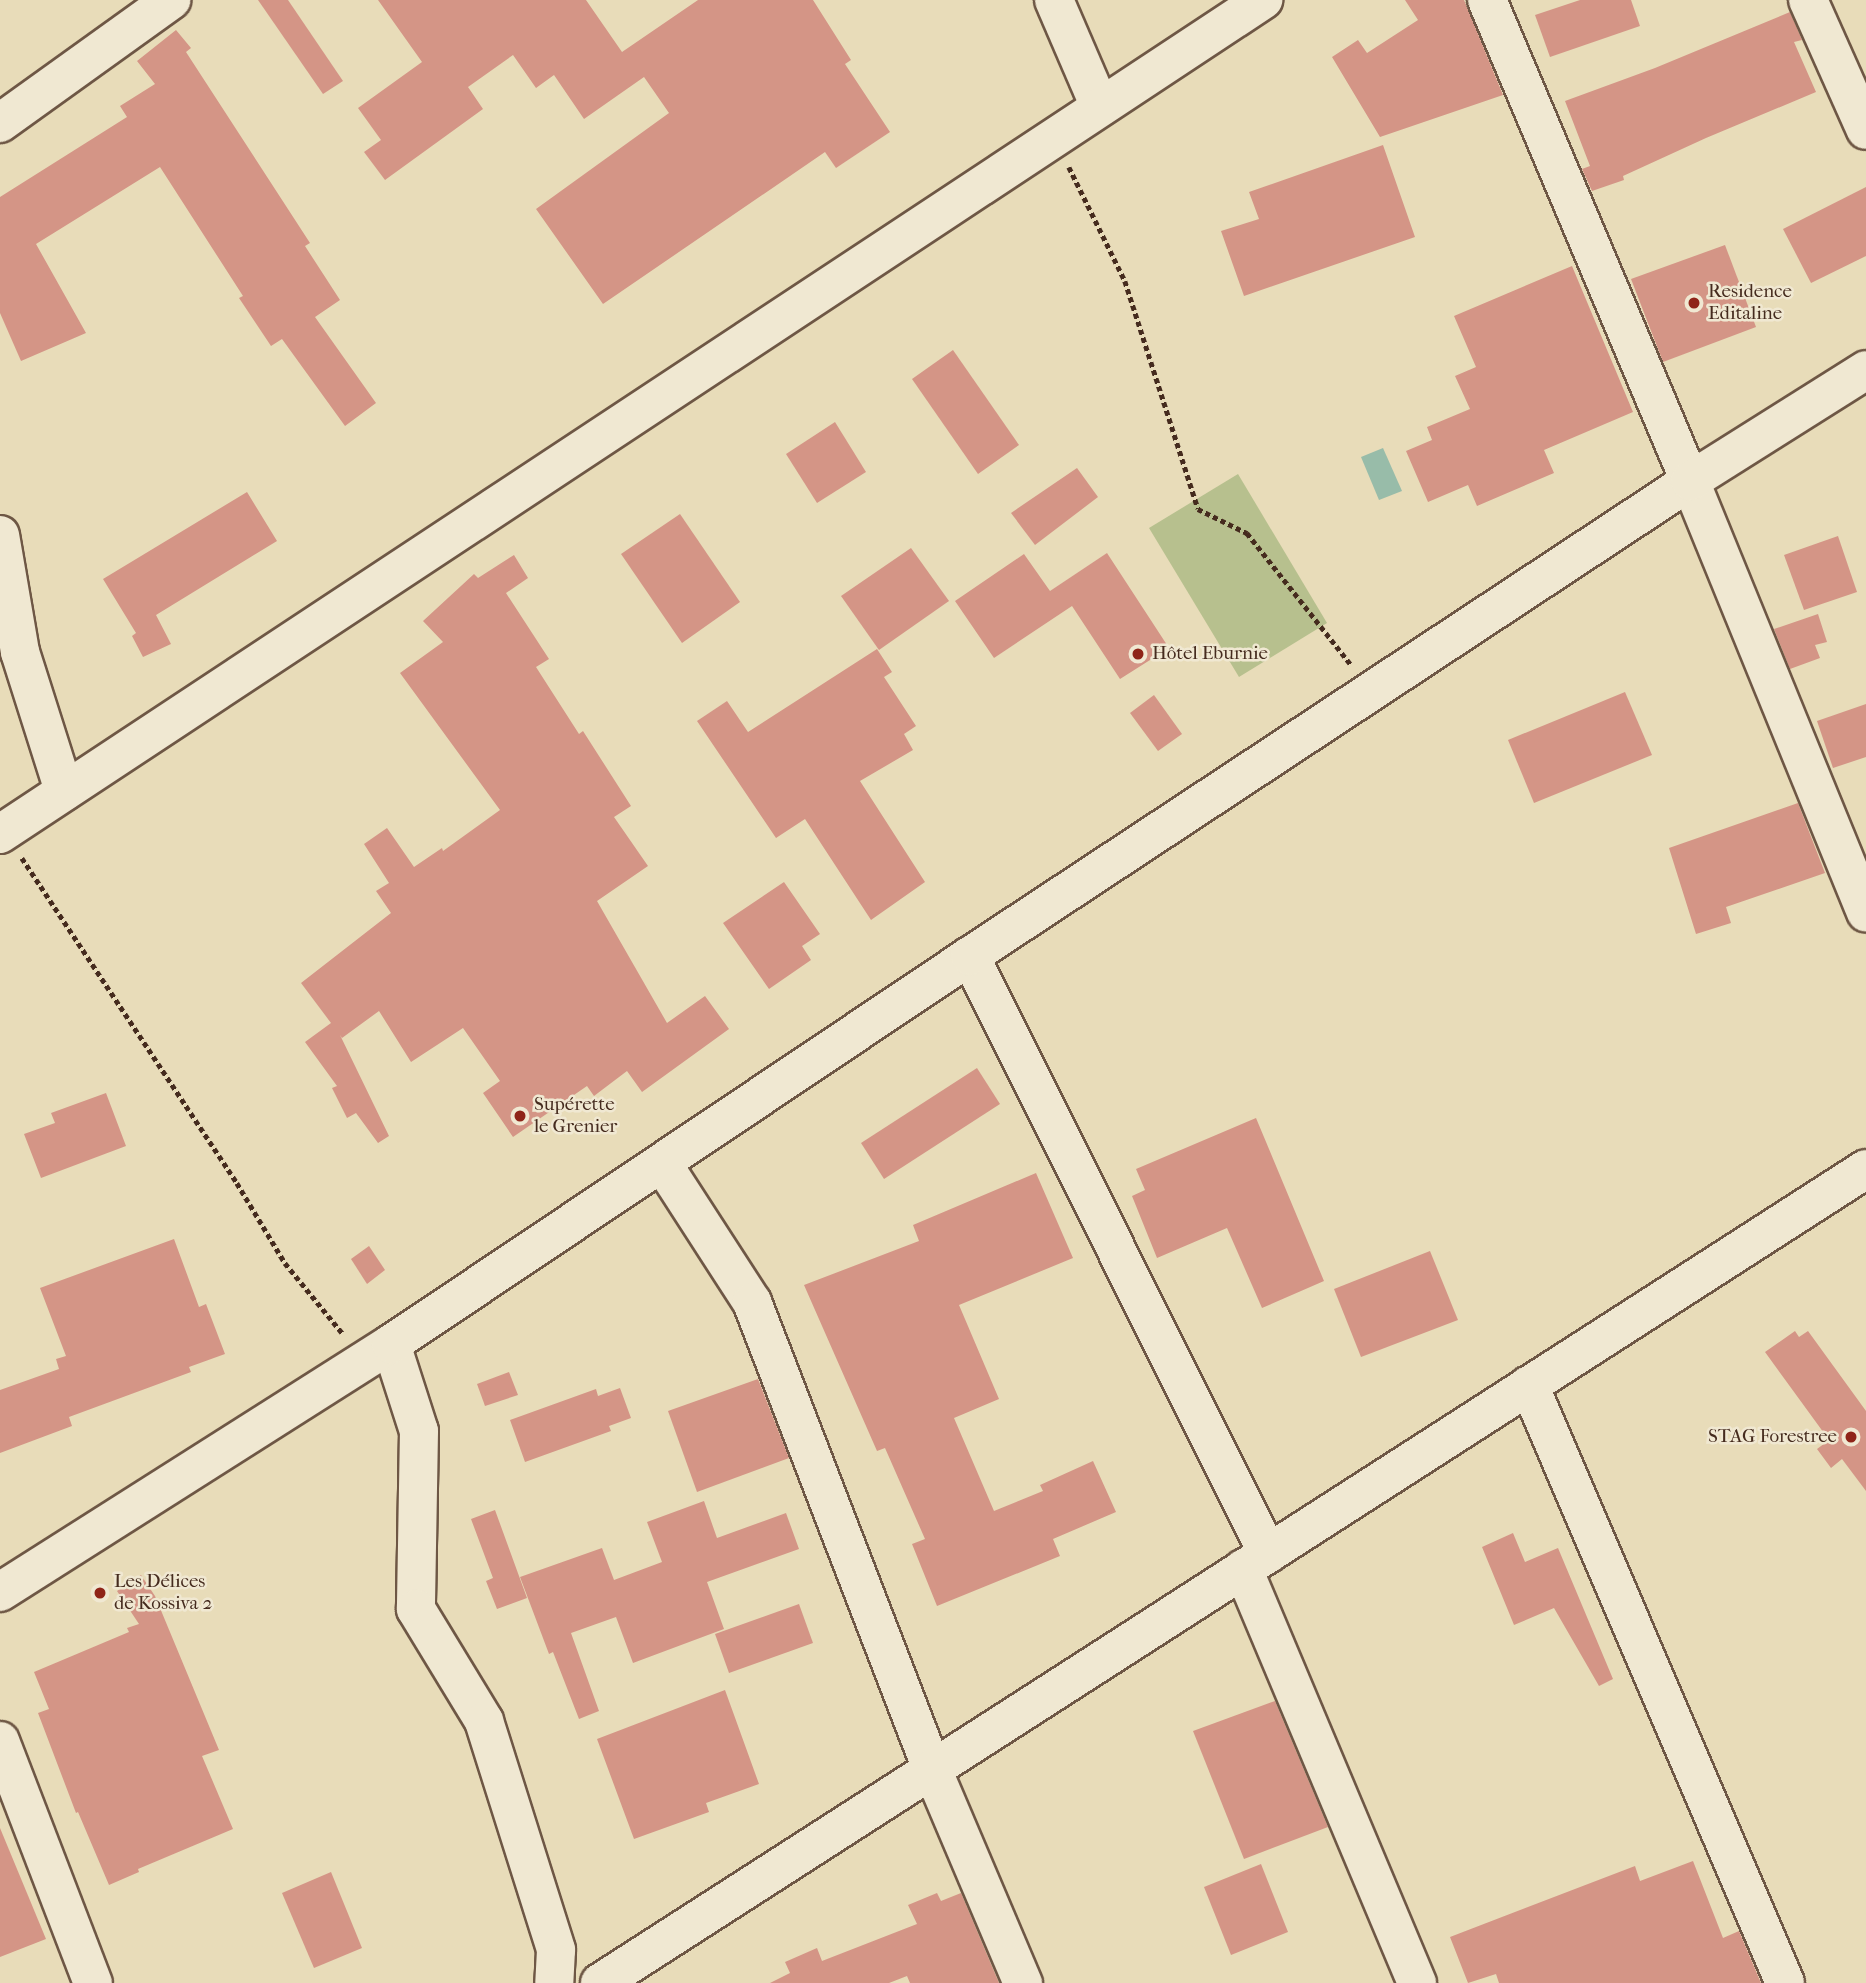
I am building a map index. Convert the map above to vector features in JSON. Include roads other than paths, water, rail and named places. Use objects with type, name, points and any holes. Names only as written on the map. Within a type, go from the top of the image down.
[{"type":"street","points":[[0,123],[171,0]]},
{"type":"street","points":[[1054,0],[1100,107]]},
{"type":"street","points":[[2,833],[1263,0]]},
{"type":"street","points":[[1487,0],[1690,481],[1866,913]]},
{"type":"street","points":[[1808,0],[1866,130]]},
{"type":"street","points":[[0,1592],[378,1352],[970,956],[1690,481],[1866,370]]},
{"type":"street","points":[[0,535],[20,652],[64,791]]},
{"type":"street","points":[[970,956],[1256,1561],[1417,1983]]},
{"type":"street","points":[[662,1163],[752,1302],[932,1769],[1023,1983]]},
{"type":"street","points":[[600,1983],[1866,1169]]},
{"type":"street","points":[[378,1352],[419,1431],[416,1609],[484,1721],[556,1950],[554,1983]]},
{"type":"street","points":[[1529,1385],[1785,1983]]},
{"type":"street","points":[[0,1741],[93,1983]]},
{"type":"place","name":"Residence Editaline","points":[[1694,303]]},
{"type":"place","name":"Hôtel Eburnie","points":[[1138,654]]},
{"type":"place","name":"Supérette le Grenier","points":[[520,1116]]},
{"type":"place","name":"STAG Forestree","points":[[1851,1437]]},
{"type":"place","name":"Les Délices de Kossiva 2","points":[[100,1593]]}]
